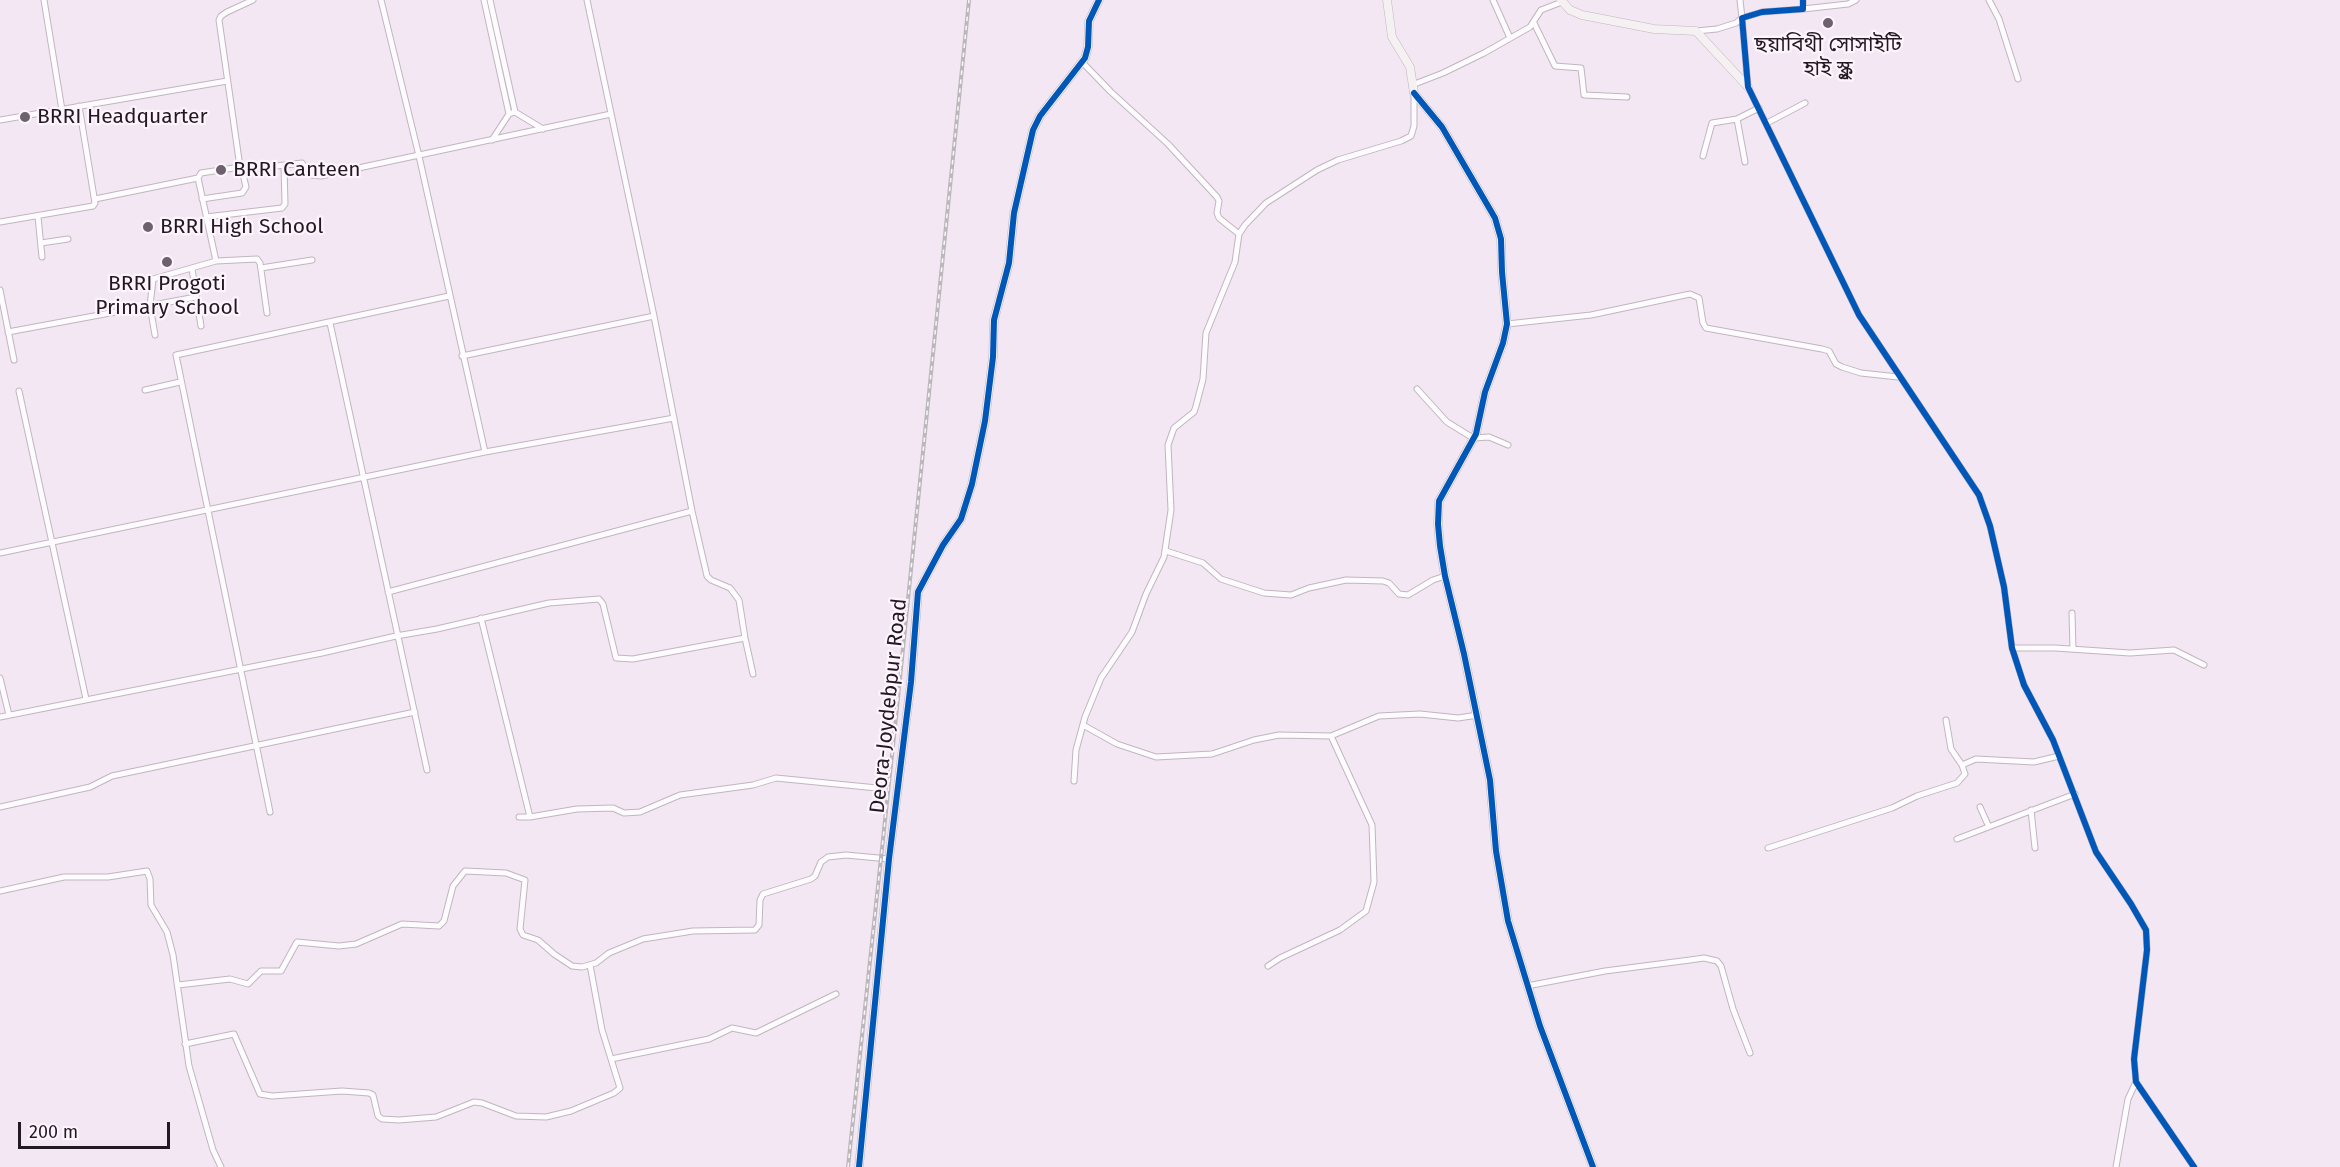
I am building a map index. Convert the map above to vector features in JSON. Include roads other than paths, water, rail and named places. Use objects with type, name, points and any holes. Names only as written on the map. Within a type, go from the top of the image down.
[{"type":"street","points":[[44,0],[62,110]]},
{"type":"street","points":[[202,200],[242,193],[246,187],[241,168],[219,20],[227,12],[254,0]]},
{"type":"street","points":[[381,0],[419,156],[448,296],[485,452]]},
{"type":"street","points":[[484,0],[512,113],[543,129]]},
{"type":"street","points":[[490,0],[512,113],[492,140]]},
{"type":"street","points":[[587,0],[707,576],[730,588],[739,600],[753,674]]},
{"type":"street","points":[[1099,0],[1089,21],[1088,47],[1083,63],[1168,144],[1217,197],[1219,201],[1216,213],[1224,225],[1239,234]]},
{"type":"street","points":[[1074,781],[1076,750],[1101,678],[1132,632],[1166,551],[1171,510],[1168,445],[1174,428],[1194,412],[1203,379],[1206,333],[1235,262],[1239,234],[1266,203],[1317,170],[1338,159],[1411,136],[1414,126],[1414,93],[1410,67],[1392,37],[1387,0]]},
{"type":"street","points":[[1493,0],[1510,38]]},
{"type":"street","points":[[1740,0],[1749,87]]},
{"type":"street","points":[[1803,0],[1803,9]]},
{"type":"street","points":[[1412,85],[1443,73],[1510,38],[1534,23],[1537,13],[1541,10],[1561,1],[1570,10],[1582,15],[1654,29],[1696,31],[1730,26],[1742,18],[1762,12],[1848,4],[1856,0]]},
{"type":"street","points":[[1989,0],[1999,19],[2018,78]]},
{"type":"street","points":[[1534,23],[1555,66],[1581,68],[1584,95],[1627,97]]},
{"type":"street","points":[[1696,31],[1749,87],[1859,315],[1898,377],[1979,495],[1990,526],[2004,587],[2012,648],[2024,685],[2059,756],[2096,852],[2146,930],[2147,950],[2134,1059],[2136,1082],[2194,1167]]},
{"type":"street","name":"Deora-Joydebpur Road","points":[[859,1167],[889,858],[911,682],[918,592],[943,546],[961,519],[972,484],[986,415],[993,357],[994,320],[1009,263],[1014,213],[1033,130],[1040,116],[1083,63]]},
{"type":"street","points":[[0,120],[227,81]]},
{"type":"street","points":[[1414,93],[1442,127],[1498,226],[1507,324],[1503,344],[1485,392],[1480,424],[1439,501],[1438,524],[1444,576],[1478,715],[1490,780],[1502,891],[1508,921],[1527,986],[1556,1070],[1593,1167]]},
{"type":"street","points":[[1767,123],[1805,103]]},
{"type":"street","points":[[0,222],[93,206],[95,199],[79,106]]},
{"type":"street","points":[[1704,156],[1712,123],[1737,119],[1759,108]]},
{"type":"street","points":[[216,261],[198,178],[201,173],[303,163],[311,176],[321,176],[611,114]]},
{"type":"street","points":[[1737,119],[1745,162]]},
{"type":"street","points":[[206,218],[282,208],[285,204],[284,166]]},
{"type":"street","points":[[95,199],[198,178]]},
{"type":"street","points":[[38,217],[42,257]]},
{"type":"street","points":[[41,243],[68,239]]},
{"type":"street","points":[[155,335],[150,306],[153,279],[216,261],[258,259],[267,313]]},
{"type":"street","points":[[261,268],[312,260]]},
{"type":"street","points":[[192,269],[201,326]]},
{"type":"street","points":[[0,290],[14,360]]},
{"type":"street","points":[[1507,324],[1592,315],[1690,294],[1699,298],[1706,328],[1829,351],[1836,364],[1842,367],[1861,373],[1898,377]]},
{"type":"street","points":[[270,812],[176,355],[448,296]]},
{"type":"street","points":[[8,332],[196,297]]},
{"type":"street","points":[[462,356],[654,316]]},
{"type":"street","points":[[330,323],[427,770]]},
{"type":"street","points":[[145,390],[180,382]]},
{"type":"street","points":[[1417,389],[1447,422],[1473,438],[1489,436],[1508,445]]},
{"type":"street","points":[[19,391],[50,542],[86,699]]},
{"type":"street","points":[[0,553],[485,452],[674,418]]},
{"type":"street","points":[[388,592],[692,511]]},
{"type":"street","points":[[1166,551],[1203,563],[1221,579],[1264,593],[1292,595],[1309,588],[1346,580],[1383,581],[1389,583],[1399,594],[1408,595],[1432,580],[1444,576]]},
{"type":"street","points":[[0,717],[398,635],[437,629],[549,603],[600,598],[616,658],[633,659],[745,638]]},
{"type":"street","points":[[2072,613],[2073,649]]},
{"type":"street","points":[[481,618],[530,817]]},
{"type":"street","points":[[2012,648],[2130,653],[2174,650],[2204,665]]},
{"type":"street","points":[[0,678],[9,715]]},
{"type":"street","points":[[0,807],[90,787],[112,776],[415,712]]},
{"type":"street","points":[[1083,725],[1117,744],[1156,757],[1212,754],[1254,740],[1279,735],[1331,736],[1379,716],[1420,714],[1458,718],[1478,715]]},
{"type":"street","points":[[1768,848],[1892,808],[1917,796],[1957,783],[1965,774],[1951,749],[1946,720]]},
{"type":"street","points":[[1268,966],[1340,930],[1366,911],[1374,882],[1371,825],[1331,736]]},
{"type":"street","points":[[1962,765],[1976,759],[2034,762],[2059,756]]},
{"type":"street","points":[[519,817],[577,809],[613,808],[624,813],[640,812],[680,795],[753,784],[776,778],[876,788]]},
{"type":"street","points":[[1957,839],[1988,825],[2075,794]]},
{"type":"street","points":[[1980,807],[1988,825]]},
{"type":"street","points":[[2031,810],[2035,848]]},
{"type":"street","points":[[178,985],[230,979],[248,984],[261,971],[280,971],[297,942],[339,946],[356,944],[402,924],[439,926],[444,921],[453,886],[460,875],[469,871],[506,873],[525,880],[520,929],[523,936],[538,940],[572,966],[590,965],[609,953],[643,939],[693,931],[755,930],[759,925],[760,900],[763,894],[811,879],[815,876],[821,862],[828,857],[846,855],[889,858]]},
{"type":"street","points":[[0,891],[63,877],[101,878],[147,871],[152,904],[167,932],[178,985],[189,1066],[213,1150],[221,1167]]},
{"type":"street","points":[[1527,986],[1647,965],[1704,958],[1717,961],[1721,966],[1733,1009],[1750,1053]]},
{"type":"street","points":[[185,1044],[234,1034],[260,1094],[272,1096],[342,1091],[369,1093],[374,1097],[380,1117],[399,1120],[436,1117],[474,1102],[526,1118],[546,1117],[571,1111],[614,1093],[620,1088],[602,1030],[590,965]]},
{"type":"street","points":[[611,1059],[709,1039],[732,1028],[756,1033],[836,994]]},
{"type":"street","points":[[2116,1167],[2128,1099],[2136,1082]]},
{"type":"railway","points":[[848,1167],[969,0]]},
{"type":"place","name":"ছয়াবিথী সোসাইটি হাই স্কুল","points":[[1828,23]]},
{"type":"place","name":"BRRI Headquarter","points":[[25,117]]},
{"type":"place","name":"BRRI Canteen","points":[[221,170]]},
{"type":"place","name":"BRRI High School","points":[[148,227]]},
{"type":"place","name":"BRRI Progoti Primary School","points":[[167,262]]}]
